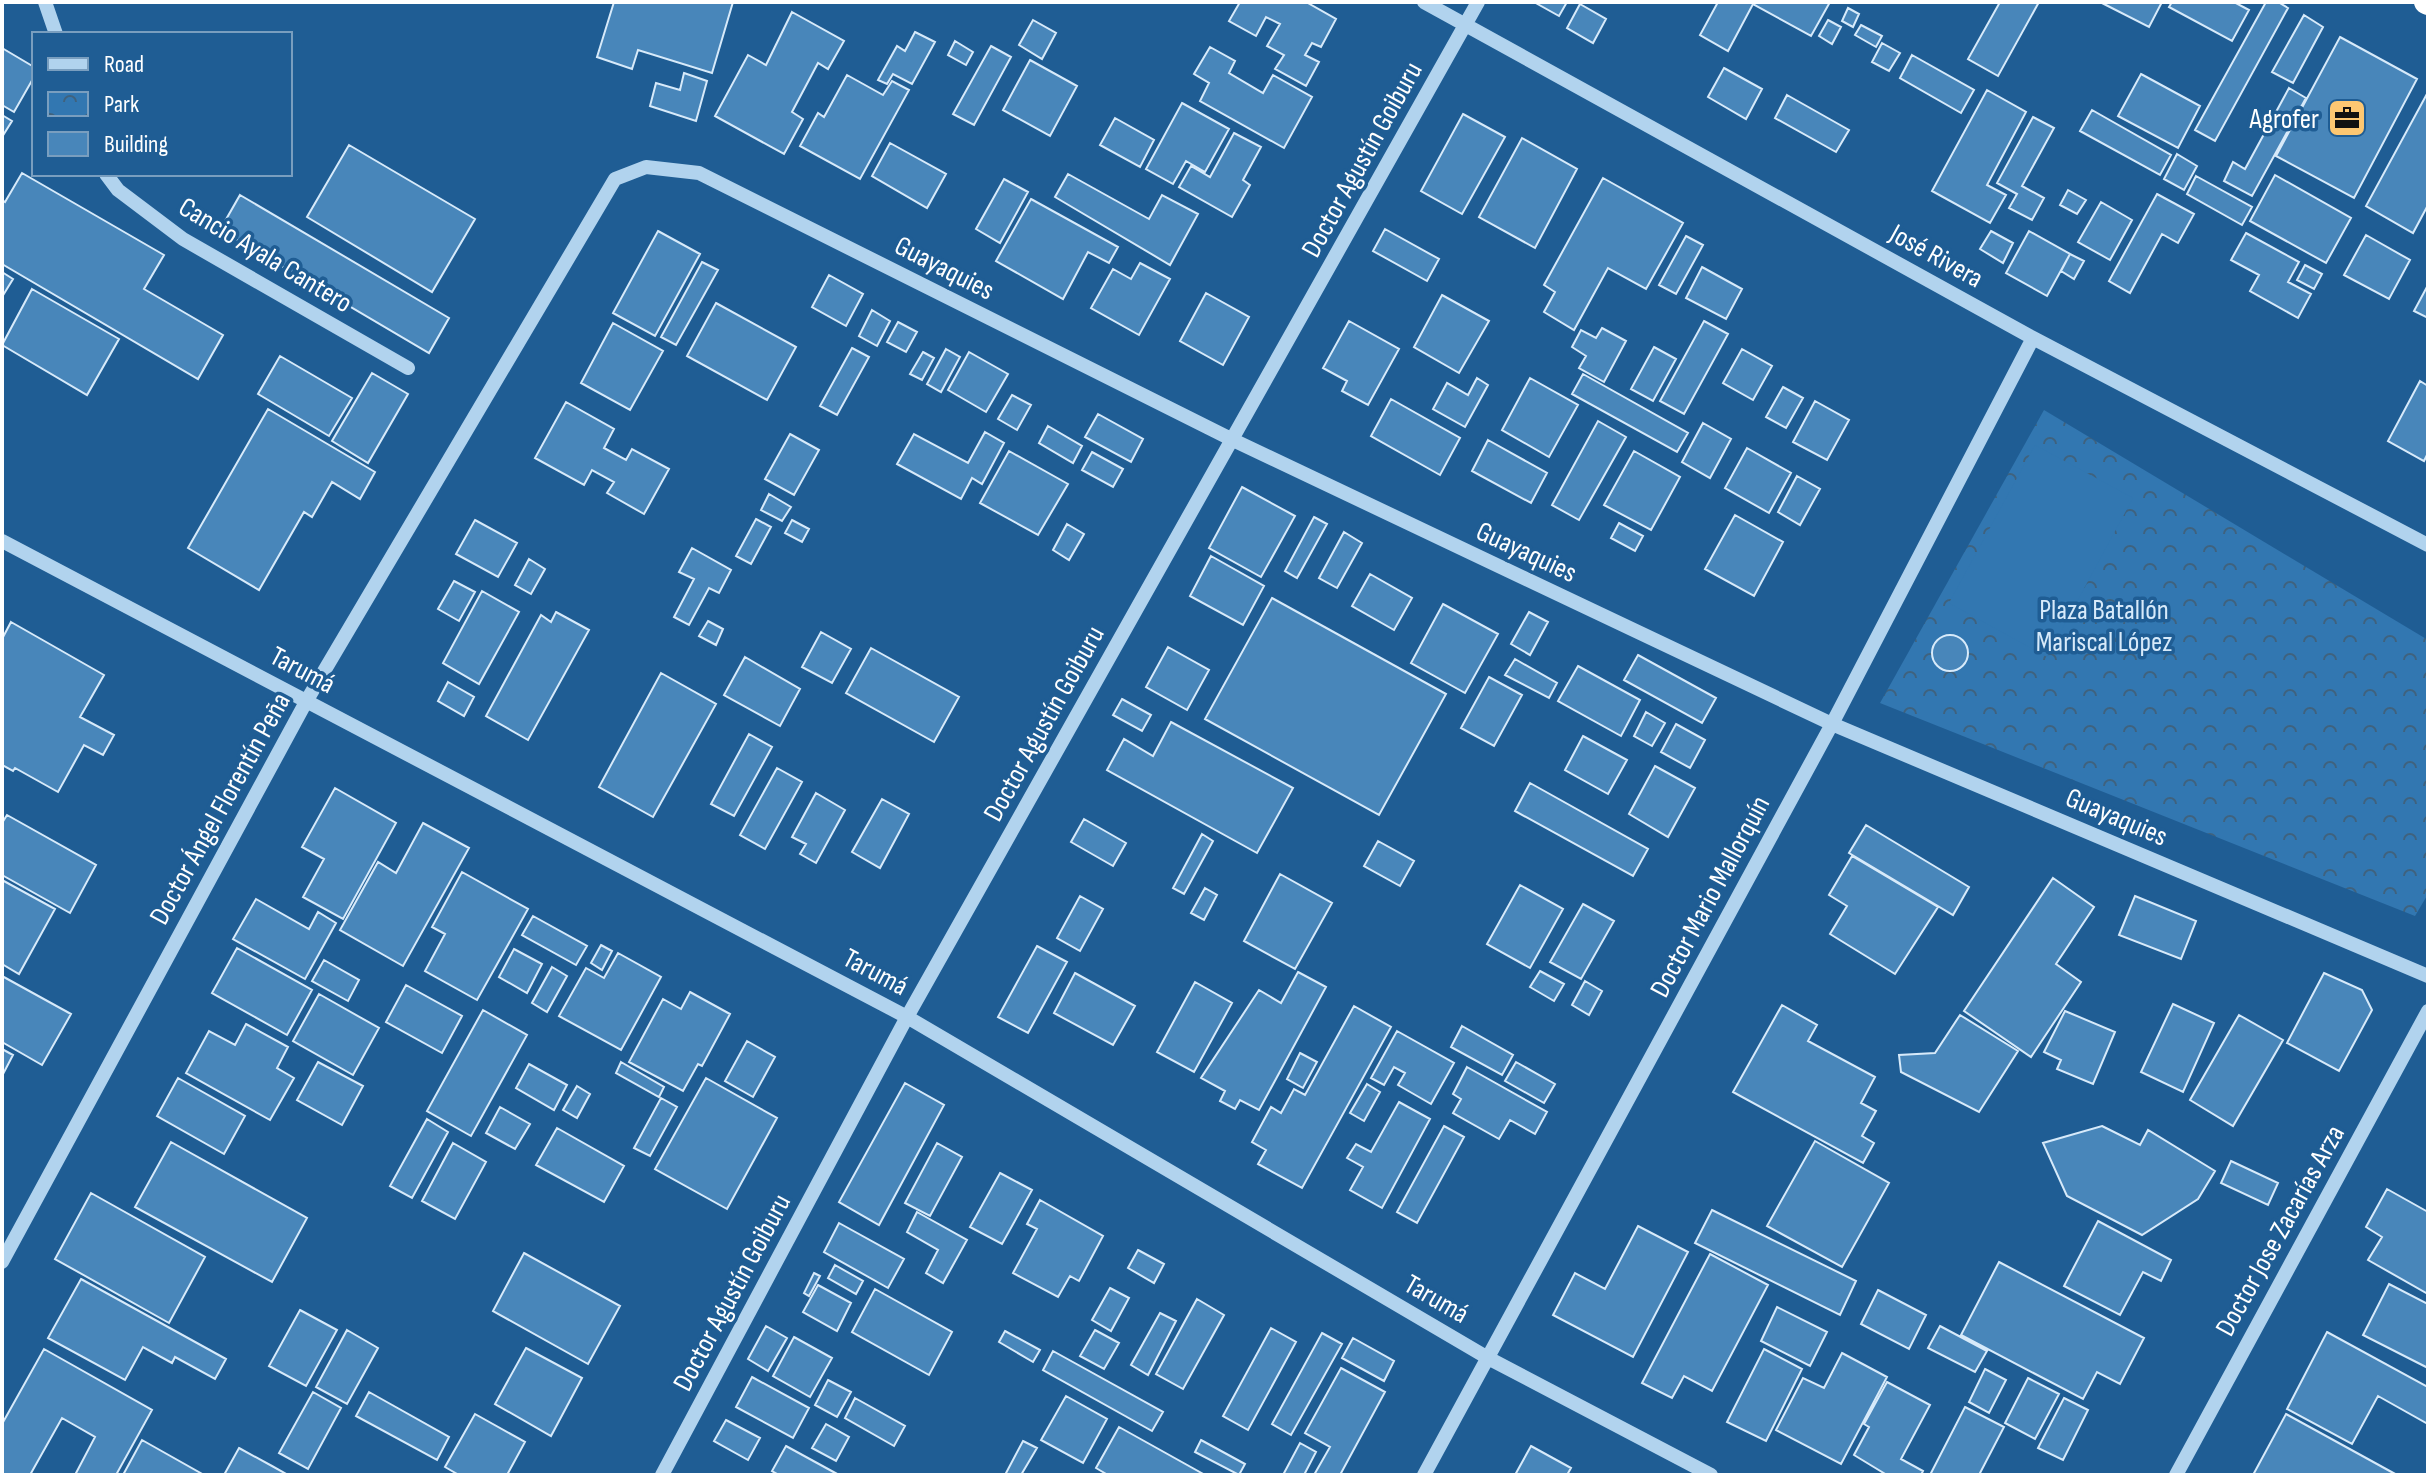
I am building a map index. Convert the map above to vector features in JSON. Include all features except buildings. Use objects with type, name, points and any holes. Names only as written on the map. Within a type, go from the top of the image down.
[{"type":"street","points":[[45,2],[55,32]]},
{"type":"street","name":"José Rivera","points":[[1424,2],[2033,338],[2428,545]]},
{"type":"street","name":"Doctor Agustín Goiburu","points":[[662,1475],[907,1017],[1478,2]]},
{"type":"street","name":"Guayaquies","points":[[615,179],[646,167],[699,173],[1233,440],[1832,724],[2428,976]]},
{"type":"street","name":"Cancio Ayala Cantero","points":[[108,176],[118,190],[183,239],[408,368]]},
{"type":"street","name":"Doctor Ángel Florentín Peña","points":[[2,1262],[307,700],[615,179]]},
{"type":"street","name":"Doctor Mario Mallorquín","points":[[1424,1475],[1832,724],[2033,338]]},
{"type":"street","name":"Tarumá","points":[[2,541],[907,1017],[1488,1358],[1711,1475]]},
{"type":"street","name":"Doctor Jose Zacarías Arza","points":[[2176,1475],[2428,1011]]},
{"type":"green space","name":"Plaza Batallón Mariscal López","points":[[2044,410],[2428,640],[2428,894],[2415,916],[1880,703]]},
{"type":"green space","points":[[2035,445],[2133,498],[2047,657],[1949,603]]},
{"type":"place","name":"Agrofer","points":[[2347,118]]}]
